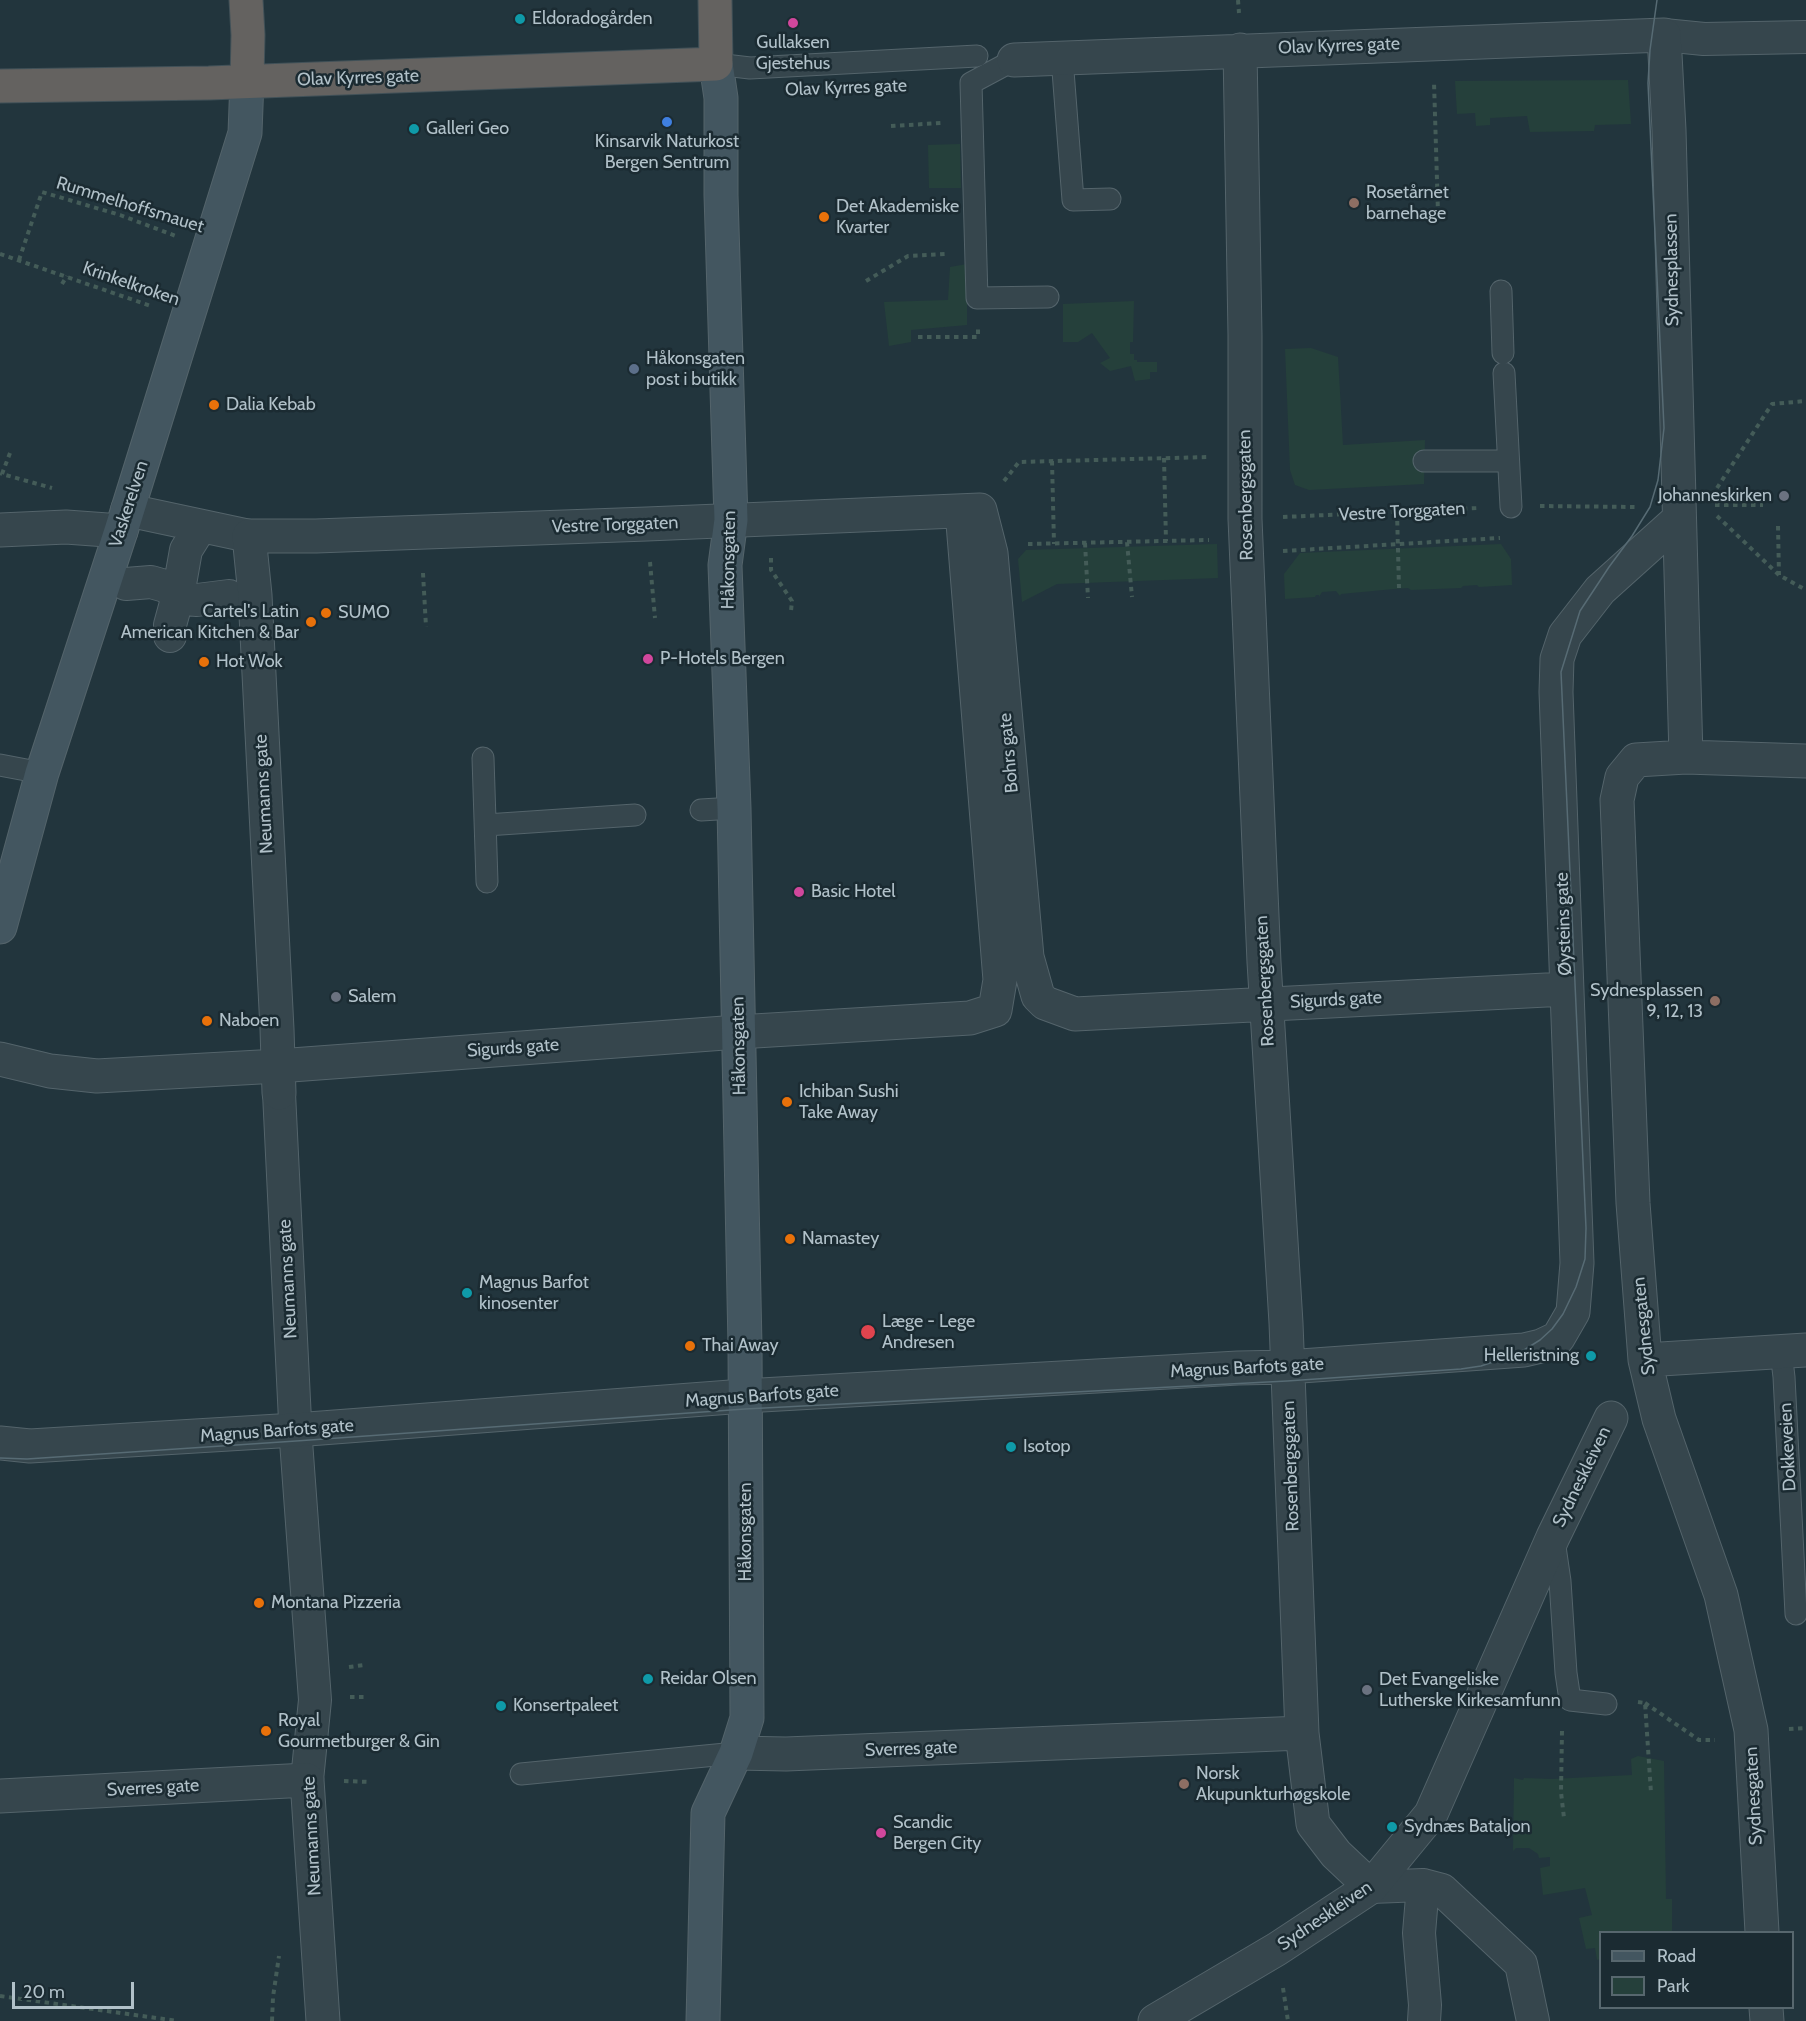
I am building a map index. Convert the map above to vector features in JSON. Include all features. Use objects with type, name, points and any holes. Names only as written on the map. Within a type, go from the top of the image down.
[{"type":"highway","points":[[246,0],[247,80]]},
{"type":"highway","points":[[714,0],[716,64]]},
{"type":"highway","name":"Olav Kyrres gate","points":[[0,86],[84,86],[716,64]]},
{"type":"main road","name":"Håkonsgaten","points":[[703,2021],[708,1813],[736,1754],[747,1718],[734,808],[726,565],[731,520],[721,195],[721,98],[716,64]]},
{"type":"main road","name":"Vaskerelven","points":[[0,927],[42,773],[245,133],[247,80]]},
{"type":"street","points":[[1664,34],[1704,39],[1806,37]]},
{"type":"street","name":"Olav Kyrres gate","points":[[1014,60],[1664,34]]},
{"type":"street","name":"Sydnesplassen","points":[[1664,34],[1687,510],[1686,757]]},
{"type":"street","name":"Rosenbergsgaten","points":[[1240,50],[1245,336],[1245,519],[1266,1004],[1286,1323],[1302,1733],[1313,1824],[1336,1854],[1371,1887]]},
{"type":"street","name":"Vestre Torggaten","points":[[249,536],[316,536],[971,510]]},
{"type":"street","name":"Bohrs gate","points":[[971,510],[1000,980]]},
{"type":"street","name":"Bohrs gate","points":[[971,510],[991,553],[1027,957],[1038,996]]},
{"type":"street","name":"Øysteins gate","points":[[1524,1350],[1541,1346],[1558,1338],[1572,1312],[1576,1287],[1577,1263],[1556,692],[1557,659],[1565,635],[1600,590],[1687,510]]},
{"type":"street","points":[[0,530],[66,527],[124,520],[201,526],[249,536]]},
{"type":"street","points":[[170,636],[170,625],[176,603],[175,593],[180,584],[186,550],[201,526]]},
{"type":"street","name":"Neumanns gate","points":[[249,536],[255,595],[296,1430],[315,1700],[307,1780],[323,2020]]},
{"type":"street","points":[[126,584],[151,582],[165,586],[185,599],[197,600],[229,596]]},
{"type":"street","points":[[1686,757],[1806,761]]},
{"type":"street","name":"Sydnesgaten","points":[[1686,757],[1636,760],[1622,777],[1617,800],[1633,1203],[1645,1360],[1659,1419],[1721,1595],[1751,1730],[1762,1931]]},
{"type":"street","name":"Sigurds gate","points":[[0,1059],[50,1071],[97,1076],[278,1079],[738,1032],[970,1018],[995,1010],[1000,980]]},
{"type":"street","name":"Sigurds gate","points":[[1038,996],[1045,1003],[1076,1014],[1566,989]]},
{"type":"street","name":"Magnus Barfots gate","points":[[0,1443],[30,1446],[296,1430],[744,1396],[1226,1368],[1287,1367],[1524,1350]]},
{"type":"street","name":"Dokkeveien","points":[[1645,1360],[1794,1351]]},
{"type":"street","name":"Sydneskleiven","points":[[1155,2021],[1276,1949],[1371,1887],[1431,1815],[1553,1537],[1611,1418]]},
{"type":"street","name":"Sverres gate","points":[[736,1754],[786,1755],[1302,1733]]},
{"type":"street","name":"Sverres gate","points":[[0,1796],[307,1780]]},
{"type":"street","points":[[1423,1885],[1419,1933],[1425,2005],[1424,2021]]},
{"type":"street","points":[[1371,1887],[1423,1885],[1442,1890],[1521,1964],[1533,2021]]},
{"type":"lane","points":[[716,64],[750,68],[977,56]]},
{"type":"lane","points":[[1062,58],[1073,200],[1110,199]]},
{"type":"lane","points":[[1014,60],[971,83],[977,298],[1048,297]]},
{"type":"lane","points":[[1501,291],[1510,507]]},
{"type":"lane","points":[[1424,460],[1508,461]]},
{"type":"lane","points":[[483,758],[487,882]]},
{"type":"lane","points":[[0,765],[42,773]]},
{"type":"lane","points":[[701,810],[734,808]]},
{"type":"lane","points":[[486,825],[635,815]]},
{"type":"lane","name":"Dokkeveien","points":[[1794,1351],[1784,1377],[1796,1614]]},
{"type":"lane","name":"Sydneskleiven","points":[[1553,1537],[1560,1581],[1570,1700]]},
{"type":"lane","points":[[1570,1700],[1606,1704]]},
{"type":"lane","name":"Sverres gate","points":[[521,1774],[736,1754]]},
{"type":"path","points":[[1391,217],[1438,213],[1433,43]]},
{"type":"path","points":[[891,126],[971,121]]},
{"type":"path","name":"Rummelhoffsmauet","points":[[19,260],[42,192],[120,215],[189,241],[210,243]]},
{"type":"path","points":[[866,281],[908,256],[975,253]]},
{"type":"path","name":"Krinkelkroken","points":[[0,254],[186,318]]},
{"type":"path","name":"Krinkelkroken","points":[[62,284],[67,276]]},
{"type":"path","points":[[918,337],[978,337],[978,329]]},
{"type":"path","points":[[1687,510],[1772,404],[1806,401]]},
{"type":"path","points":[[0,481],[10,453]]},
{"type":"path","points":[[1019,462],[1203,457]]},
{"type":"path","points":[[1164,458],[1166,541]]},
{"type":"path","points":[[1052,461],[1054,544]]},
{"type":"path","points":[[2,474],[59,491]]},
{"type":"path","points":[[1510,507],[1687,510],[1763,505]]},
{"type":"path","name":"Vestre Torggaten","points":[[1294,517],[1510,507]]},
{"type":"path","points":[[1687,510],[1779,575],[1806,590]]},
{"type":"path","points":[[1397,512],[1399,588]]},
{"type":"path","points":[[1778,526],[1779,575]]},
{"type":"path","points":[[1297,550],[1501,538]]},
{"type":"path","points":[[1021,544],[1206,540]]},
{"type":"path","points":[[1127,542],[1132,597]]},
{"type":"path","points":[[1084,543],[1088,598]]},
{"type":"path","points":[[771,558],[771,570],[792,601],[791,611]]},
{"type":"path","points":[[650,562],[654,618]]},
{"type":"path","points":[[423,573],[426,627]]},
{"type":"path","points":[[356,1666],[364,1665]]},
{"type":"path","points":[[357,1697],[364,1697]]},
{"type":"path","points":[[1564,1818],[1561,1792],[1562,1710],[1570,1700]]},
{"type":"path","points":[[1634,1702],[1645,1702],[1699,1740],[1718,1740]]},
{"type":"path","points":[[1645,1702],[1651,1793]]},
{"type":"path","points":[[272,2021],[273,1997],[281,1948]]},
{"type":"path","points":[[0,1996],[178,2021]]},
{"type":"green space","points":[[1628,80],[1631,124],[1595,125],[1594,131],[1530,132],[1527,116],[1490,118],[1490,125],[1476,126],[1475,113],[1457,114],[1455,81]]},
{"type":"green space","points":[[960,144],[961,188],[929,188],[928,145]]},
{"type":"green space","points":[[967,264],[967,325],[911,330],[911,342],[889,346],[884,302],[948,300],[950,267]]},
{"type":"green space","points":[[1134,301],[1133,342],[1130,342],[1130,354],[1134,354],[1134,360],[1137,362],[1157,362],[1157,372],[1150,372],[1150,379],[1135,381],[1131,366],[1110,371],[1100,363],[1110,358],[1092,333],[1078,342],[1063,342],[1063,304]]},
{"type":"green space","points":[[1311,348],[1338,357],[1343,445],[1425,440],[1424,484],[1309,490],[1295,485],[1290,470],[1285,349]]},
{"type":"green space","points":[[1217,544],[1218,578],[1057,584],[1022,602],[1018,559],[1026,550]]},
{"type":"green space","points":[[1501,544],[1511,559],[1512,585],[1411,590],[1408,588],[1341,594],[1340,596],[1336,591],[1322,592],[1319,597],[1316,595],[1315,597],[1285,599],[1284,574],[1300,553]]},
{"type":"green space","points":[[1638,1756],[1664,1761],[1666,1899],[1672,1899],[1672,1931],[1599,1931],[1599,1959],[1597,1960],[1595,1948],[1586,1949],[1579,1918],[1592,1915],[1585,1888],[1543,1895],[1540,1868],[1550,1866],[1550,1857],[1539,1858],[1538,1854],[1529,1848],[1516,1848],[1513,1851],[1514,1778],[1523,1780],[1524,1778],[1632,1775],[1631,1759]]},
{"type":"tram line","points":[[0,1458],[27,1459],[745,1409],[1287,1381],[1461,1369],[1481,1366],[1505,1358],[1540,1340],[1563,1314],[1576,1287],[1585,1259],[1586,1228],[1561,672],[1580,611],[1650,507],[1658,480],[1664,428],[1648,83],[1657,0]]},
{"type":"place","name":"Eldoradogården","points":[[520,19]]},
{"type":"place","name":"Gullaksen Gjestehus","points":[[793,23]]},
{"type":"place","name":"Kinsarvik Naturkost Bergen Sentrum","points":[[667,122]]},
{"type":"place","name":"Galleri Geo","points":[[414,129]]},
{"type":"place","name":"Rosetårnet barnehage","points":[[1354,203]]},
{"type":"place","name":"Det Akademiske Kvarter","points":[[824,217]]},
{"type":"place","name":"Håkonsgaten post i butikk","points":[[634,369]]},
{"type":"place","name":"Dalia Kebab","points":[[214,405]]},
{"type":"place","name":"Johanneskirken","points":[[1784,496]]},
{"type":"place","name":"SUMO","points":[[326,613]]},
{"type":"place","name":"Cartel's Latin American Kitchen & Bar","points":[[311,622]]},
{"type":"place","name":"P-Hotels Bergen","points":[[648,659]]},
{"type":"place","name":"Hot Wok","points":[[204,662]]},
{"type":"place","name":"Basic Hotel","points":[[799,892]]},
{"type":"place","name":"Salem","points":[[336,997]]},
{"type":"place","name":"Sydnesplassen 9, 12, 13","points":[[1715,1001]]},
{"type":"place","name":"Naboen","points":[[207,1021]]},
{"type":"place","name":"Ichiban Sushi Take Away","points":[[787,1102]]},
{"type":"place","name":"Namastey","points":[[790,1239]]},
{"type":"place","name":"Magnus Barfot kinosenter","points":[[467,1293]]},
{"type":"place","name":"Læge - Lege Andresen","points":[[868,1332]]},
{"type":"place","name":"Thai Away","points":[[690,1346]]},
{"type":"place","name":"Helleristning","points":[[1591,1356]]},
{"type":"place","name":"Isotop","points":[[1011,1447]]},
{"type":"place","name":"Montana Pizzeria","points":[[259,1603]]},
{"type":"place","name":"Reidar Olsen","points":[[648,1679]]},
{"type":"place","name":"Det Evangeliske Lutherske Kirkesamfunn","points":[[1367,1690]]},
{"type":"place","name":"Konsertpaleet","points":[[501,1706]]},
{"type":"place","name":"Royal Gourmetburger & Gin","points":[[266,1731]]},
{"type":"place","name":"Norsk Akupunkturhøgskole","points":[[1184,1784]]},
{"type":"place","name":"Sydnæs Bataljon","points":[[1392,1827]]},
{"type":"place","name":"Scandic Bergen City","points":[[881,1833]]}]
